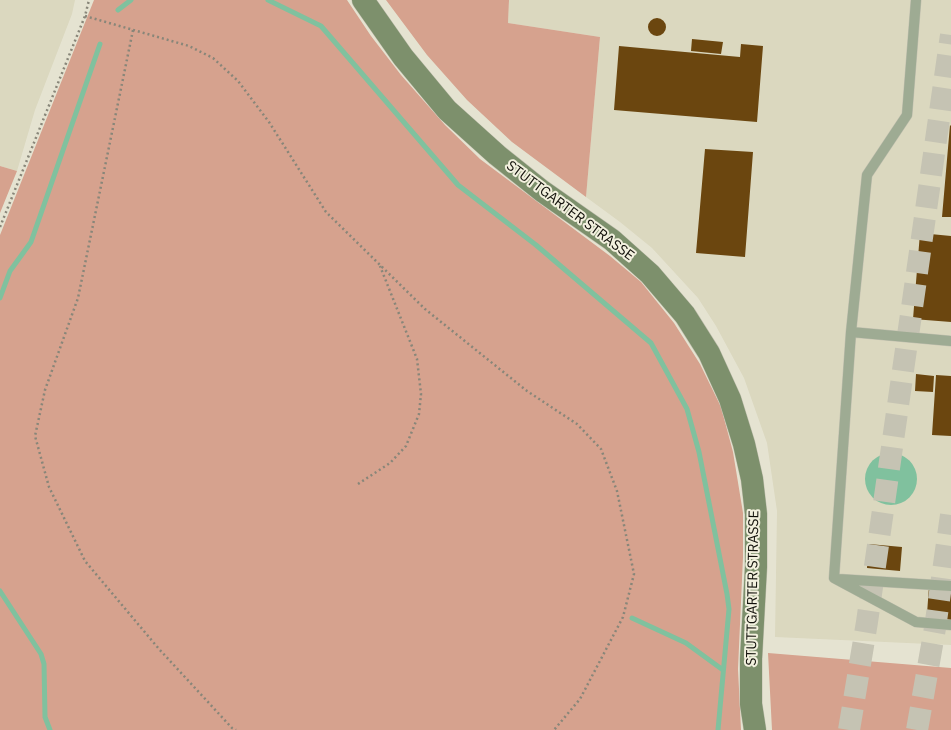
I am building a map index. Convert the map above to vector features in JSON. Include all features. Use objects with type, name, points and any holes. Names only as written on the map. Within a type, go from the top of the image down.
[{"type":"main road","name":"STUTTGARTER STRASSE","points":[[363,0],[403,57],[447,110],[497,155],[542,191],[612,240],[650,274],[685,316],[709,353],[730,399],[744,444],[752,479],[756,514],[756,567],[751,659],[751,704],[755,730]]},
{"type":"lane","points":[[834,578],[851,332],[867,175],[907,115],[916,0]]},
{"type":"lane","points":[[851,332],[951,341]]},
{"type":"lane","points":[[834,578],[951,586]]},
{"type":"lane","points":[[834,578],[916,622],[951,625]]},
{"type":"path","points":[[0,227],[85,16],[89,0]]},
{"type":"path","points":[[85,16],[189,46],[214,58],[238,81],[269,122],[326,212],[425,309],[527,390],[577,424],[601,449],[617,490],[634,574],[623,617],[580,699],[554,730]]},
{"type":"path","points":[[133,30],[78,298],[45,390],[35,436],[50,487],[85,561],[159,649],[232,728],[236,730]]},
{"type":"path","points":[[358,484],[390,464],[406,446],[419,414],[421,394],[417,359],[379,264]]},
{"type":"shaded area","points":[[0,0],[75,0],[72,14],[35,110],[17,171],[0,166]]},
{"type":"shaded area","points":[[94,0],[347,0],[371,36],[401,75],[445,125],[480,159],[610,256],[641,282],[674,323],[700,364],[721,407],[733,452],[743,513],[743,557],[738,669],[741,730],[0,730],[0,235]]},
{"type":"shaded area","points":[[386,0],[509,0],[508,23],[600,37],[586,197],[512,142],[467,100],[427,55]]},
{"type":"shaded area","points":[[509,0],[951,0],[951,645],[775,637],[777,511],[767,443],[744,378],[716,326],[698,298],[652,248],[586,197],[600,37],[508,23]]},
{"type":"shaded area","points":[[0,166],[17,171],[0,213]]},
{"type":"shaded area","points":[[886,453],[896,453],[906,457],[913,464],[917,474],[917,484],[913,494],[906,501],[896,505],[886,505],[876,501],[869,494],[865,484],[865,474],[869,464],[876,457]]},
{"type":"shaded area","points":[[768,653],[951,668],[951,730],[772,730]]},
{"type":"building","points":[[657,18],[663,21],[666,27],[663,33],[657,36],[651,33],[648,27],[651,21]]},
{"type":"building","points":[[692,39],[723,42],[721,54],[691,51]]},
{"type":"building","points":[[741,44],[763,46],[757,122],[614,110],[619,46],[740,57]]},
{"type":"building","points":[[950,125],[951,217],[942,217]]},
{"type":"building","points":[[705,149],[753,152],[745,257],[696,253]]},
{"type":"building","points":[[920,233],[951,236],[951,322],[913,319]]},
{"type":"building","points":[[916,374],[934,376],[933,392],[915,391]]},
{"type":"building","points":[[936,375],[951,376],[951,436],[932,435]]},
{"type":"building","points":[[869,544],[902,547],[900,571],[867,568]]},
{"type":"building","points":[[929,586],[951,587],[951,630],[926,628]]},
{"type":"waterway","points":[[118,10],[131,0]]},
{"type":"waterway","points":[[268,0],[321,26],[458,185],[536,245],[651,343],[687,409],[699,452],[727,594],[729,609],[718,730]]},
{"type":"waterway","points":[[0,298],[10,271],[31,242],[100,44]]},
{"type":"waterway","points":[[0,591],[41,654],[44,664],[45,717],[50,730]]},
{"type":"waterway","points":[[632,618],[686,643],[723,670]]},
{"type":"tunnel","points":[[849,730],[867,622],[951,35]]},
{"type":"tunnel","points":[[917,730],[935,628],[951,515]]}]
